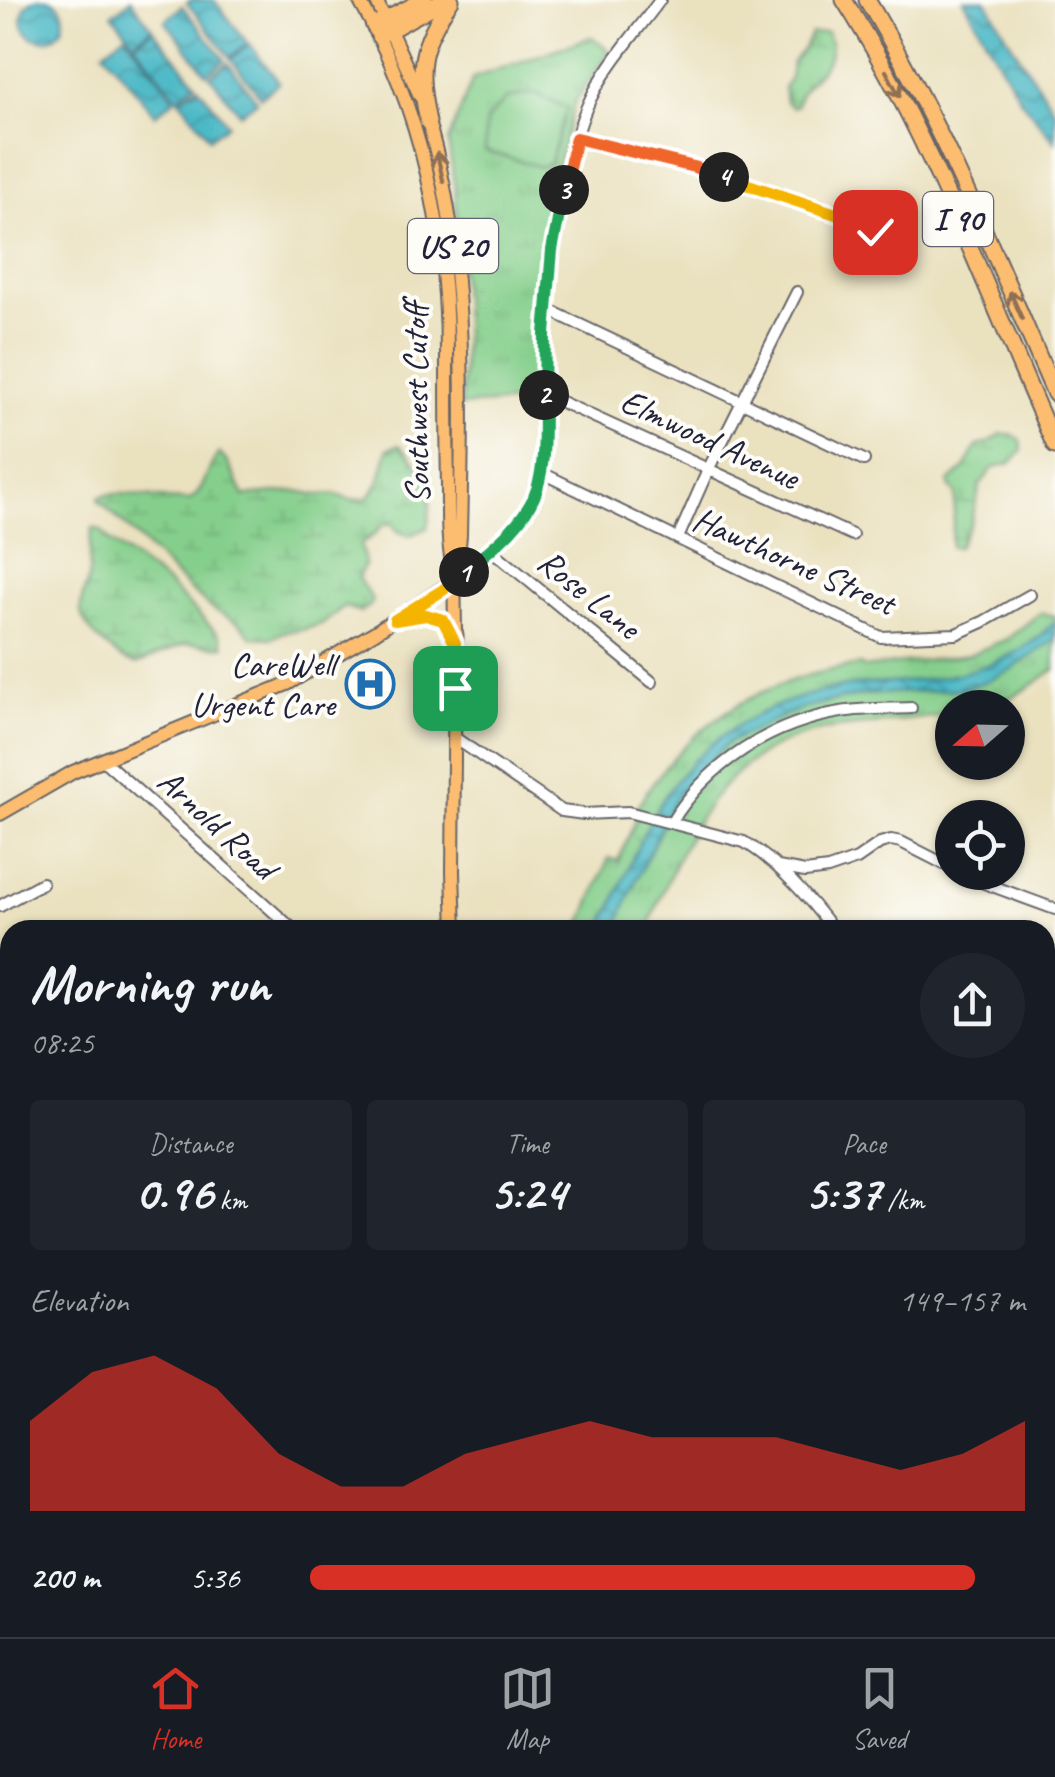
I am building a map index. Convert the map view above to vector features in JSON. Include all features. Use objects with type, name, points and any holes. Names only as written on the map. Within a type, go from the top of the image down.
[{"type":"highway","points":[[382,28],[424,0]]},
{"type":"highway","points":[[382,28],[447,0]]},
{"type":"highway","points":[[428,122],[422,61],[447,0]]},
{"type":"highway","name":"I 90","points":[[844,0],[940,178],[1055,446]]},
{"type":"highway","name":"I 90","points":[[867,0],[926,106],[1055,394]]},
{"type":"highway","points":[[877,0],[926,106]]},
{"type":"main road","name":"Southwest Cutoff","points":[[359,0],[410,72],[428,122],[447,197],[458,296],[460,532],[455,639],[455,920]]},
{"type":"main road","name":"Southwest Cutoff","points":[[376,0],[415,125],[436,216],[445,302],[448,530],[456,580]]},
{"type":"main road","points":[[0,814],[66,775],[287,684],[456,580]]},
{"type":"main road","points":[[395,620],[436,616],[449,627],[455,639]]},
{"type":"street","points":[[456,580],[527,510],[536,491],[552,250],[576,138],[596,88],[660,0]]},
{"type":"street","points":[[576,138],[694,167],[842,216],[875,232]]},
{"type":"street","points":[[678,538],[797,292]]},
{"type":"street","points":[[547,309],[864,460]]},
{"type":"street","name":"Elmwood Avenue","points":[[544,394],[852,535]]},
{"type":"street","name":"Hawthorne Street","points":[[540,472],[880,637],[956,634],[1030,595]]},
{"type":"street","name":"Rose Lane","points":[[490,549],[652,682]]},
{"type":"street","points":[[669,822],[708,777],[747,746],[800,722],[842,711],[911,708]]},
{"type":"street","points":[[454,738],[562,811],[628,812],[744,842],[776,866],[824,920]]},
{"type":"street","name":"Arnold Road","points":[[103,760],[283,920]]},
{"type":"street","points":[[776,866],[804,872],[828,869],[858,859],[891,840],[935,859]]},
{"type":"street","points":[[0,906],[42,884]]},
{"type":"street","points":[[1003,890],[1055,909]]},
{"type":"green space","points":[[827,32],[830,45],[826,64],[792,107],[786,102],[784,87],[792,63],[811,34]]},
{"type":"green space","points":[[592,37],[609,51],[575,102],[552,186],[539,322],[537,401],[461,406],[464,329],[455,188],[448,142],[473,78]]},
{"type":"green space","points":[[535,93],[567,108],[550,163],[541,167],[485,151],[486,121],[507,98]]},
{"type":"green space","points":[[1001,434],[1021,440],[1022,451],[1011,463],[993,468],[980,485],[971,523],[958,547],[951,547],[955,496],[949,482],[965,468],[977,446]]},
{"type":"green space","points":[[399,445],[426,482],[430,505],[427,528],[409,536],[391,523],[381,526],[361,544],[365,563],[358,578],[372,600],[370,606],[359,612],[344,606],[324,623],[272,638],[252,637],[239,623],[214,610],[99,501],[99,497],[119,494],[190,500],[200,490],[219,453],[244,496],[297,491],[334,494],[351,500],[368,498],[379,483],[388,449]]},
{"type":"green space","points":[[93,528],[101,530],[167,583],[220,636],[224,646],[187,644],[136,664],[103,643],[81,612]]},
{"type":"green space","points":[[1040,613],[1055,616],[1055,669],[1039,681],[1024,690],[935,690],[935,716],[823,730],[782,743],[728,781],[707,806],[651,920],[583,920],[609,858],[618,861],[638,815],[634,812],[655,781],[702,730],[729,710],[790,681],[824,671],[969,655],[1007,639]]},
{"type":"water","points":[[35,-1],[51,-1],[63,11],[63,27],[51,39],[35,39],[23,27],[23,11]]},
{"type":"water","points":[[131,0],[152,28],[134,42],[112,14]]},
{"type":"water","points":[[214,0],[248,43],[230,57],[187,3]]},
{"type":"water","points":[[964,0],[985,0],[989,5],[1055,111],[1055,142],[1020,99]]},
{"type":"water","points":[[182,6],[225,60],[207,74],[165,21]]},
{"type":"water","points":[[153,30],[196,83],[178,98],[135,44]]},
{"type":"water","points":[[125,35],[175,99],[155,115],[104,51]]},
{"type":"water","points":[[250,44],[279,82],[261,97],[231,59]]},
{"type":"water","points":[[228,63],[257,101],[240,114],[210,76]]},
{"type":"water","points":[[198,86],[228,124],[210,138],[180,100]]},
{"type":"water","points":[[1055,621],[1055,639],[990,680],[962,689],[863,695],[819,704],[792,712],[729,742],[675,799],[620,920],[606,920],[658,807],[685,770],[735,727],[773,707],[814,693],[853,685],[945,677],[986,666],[1023,648]]},
{"type":"place","name":"CareWell Urgent Care","points":[[370,684]]},
{"type":"route","points":[[455,688],[455,643],[443,620],[426,615],[395,620],[443,590],[490,549],[522,516],[536,491],[542,450],[552,250],[576,138],[694,167],[842,216],[875,232]]}]
